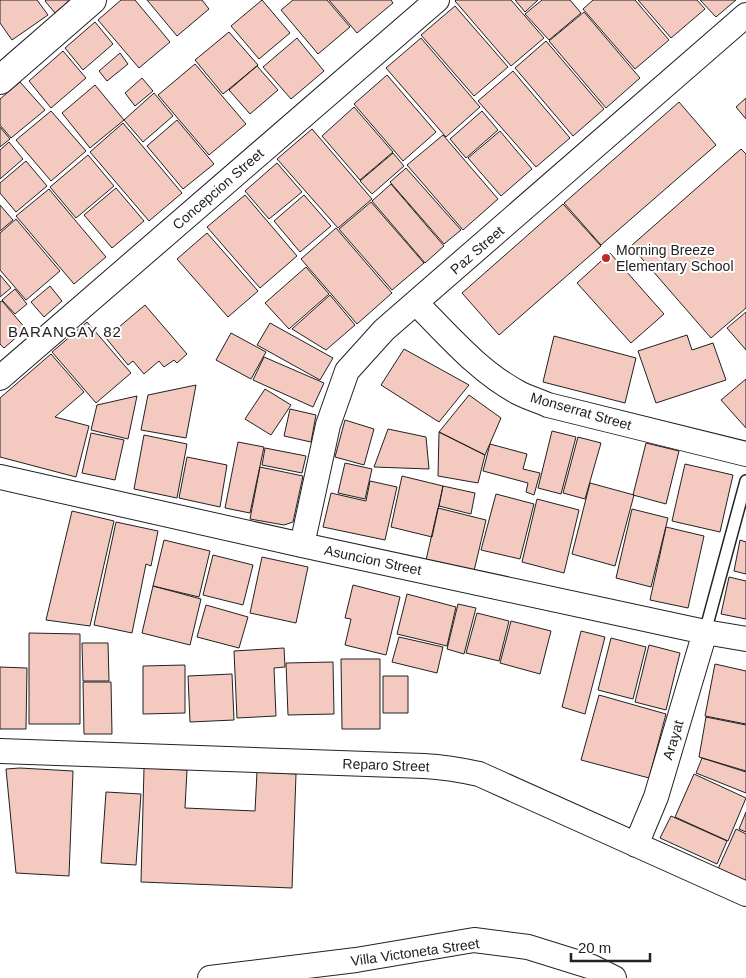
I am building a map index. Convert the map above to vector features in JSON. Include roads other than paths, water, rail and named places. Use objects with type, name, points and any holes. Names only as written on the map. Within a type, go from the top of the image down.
[{"type":"street","points":[[0,80],[92,0]]},
{"type":"street","name":"Concepcion Street","points":[[0,378],[437,0]]},
{"type":"street","name":"Paz Street","points":[[302,545],[328,425],[347,371],[384,330],[746,15]]},
{"type":"street","name":"Monserrat Street","points":[[416,303],[463,351],[492,375],[519,393],[548,405],[746,454]]},
{"type":"street","name":"Asuncion Street","points":[[0,477],[302,545],[705,632],[746,639]]},
{"type":"street","name":"Arayat","points":[[636,845],[656,797],[705,632]]},
{"type":"street","name":"Reparo Street","points":[[0,751],[446,767],[479,774],[746,894]]},
{"type":"street","name":"Villa Victoneta Street","points":[[210,978],[356,960],[474,940],[528,947],[592,967],[614,978]]},
{"type":"lane","points":[[705,632],[746,481]]},
{"type":"place","name":"Morning Breeze Elementary School","points":[[606,258]]},
{"type":"district","name":"BARANGAY 82","points":[[65,331]]}]
